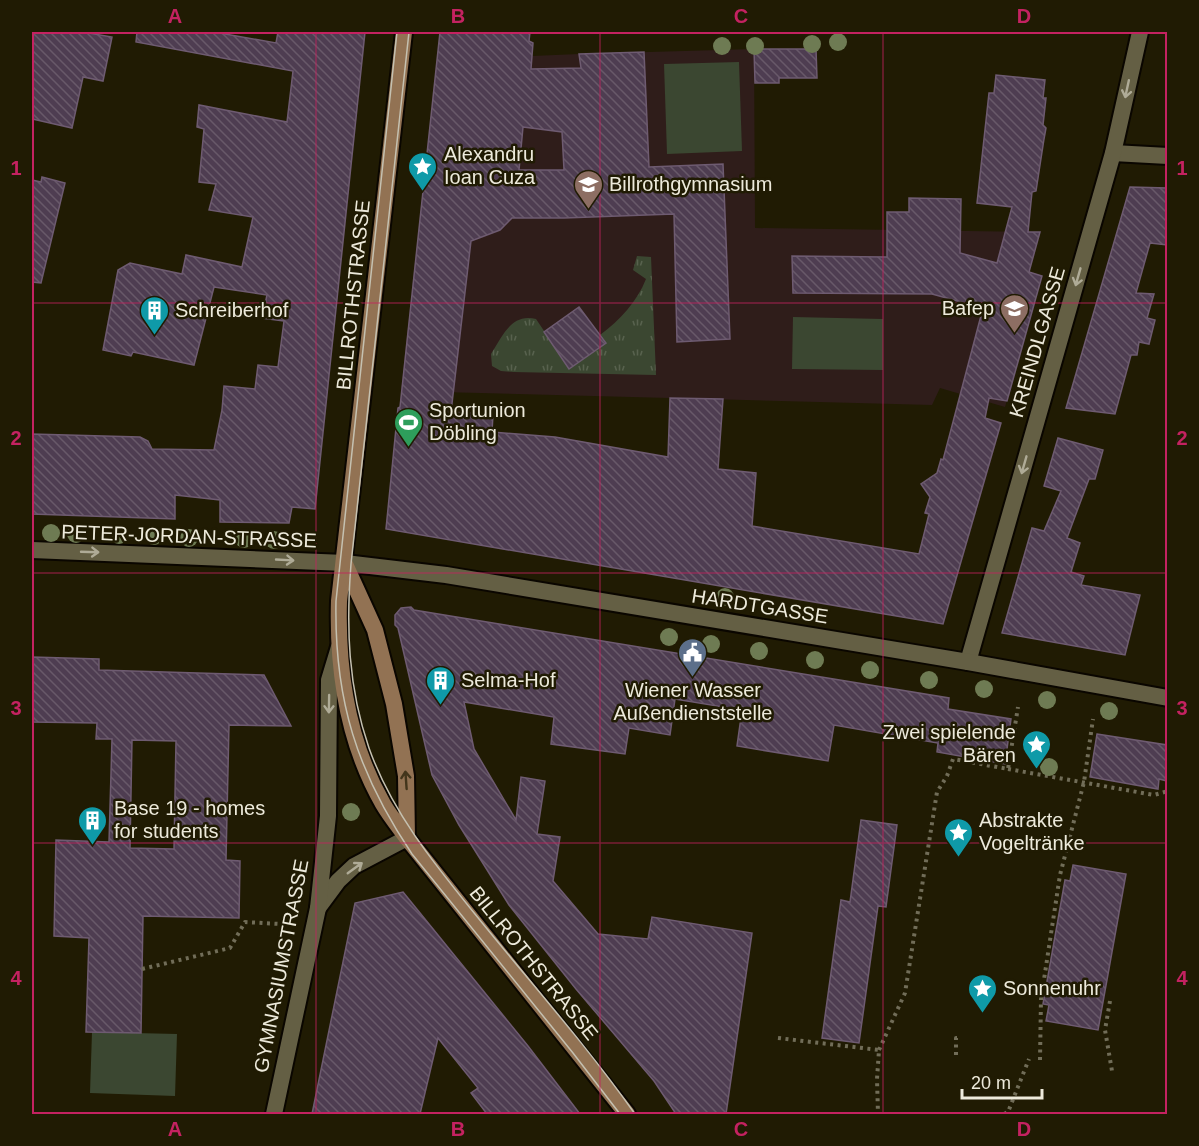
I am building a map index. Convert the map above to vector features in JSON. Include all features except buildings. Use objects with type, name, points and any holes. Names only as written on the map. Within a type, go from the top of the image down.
[{"type":"main road","name":"BILLROTHSTRASSE","points":[[404,32],[339,601],[339,647],[346,702],[362,759],[383,804],[407,838],[627,1114]]},
{"type":"main road","points":[[345,563],[375,630],[394,704],[406,776],[407,838]]},
{"type":"street","name":"KREINDLGASSE","points":[[968,662],[1113,153],[1140,32]]},
{"type":"street","points":[[1113,153],[1167,156]]},
{"type":"street","name":"PETER-JORDAN-STRASSE","points":[[32,550],[345,563]]},
{"type":"street","name":"HARDTGASSE","points":[[345,563],[446,575],[968,662],[1167,698]]},
{"type":"street","name":"GYMNASIUMSTRASSE","points":[[274,1114],[318,908],[327,816],[329,680],[339,647]]},
{"type":"street","points":[[318,908],[338,881],[354,866],[407,838]]},
{"type":"path","points":[[1008,769],[1018,707]]},
{"type":"path","points":[[1040,1060],[1041,999],[1060,875],[1084,782],[1093,720]]},
{"type":"path","points":[[878,1114],[879,1050],[905,993],[937,792],[947,776],[953,759],[1154,795],[1167,791]]},
{"type":"path","points":[[142,969],[230,948],[245,922],[281,924]]},
{"type":"path","points":[[1110,1001],[1106,1030],[1112,1071]]},
{"type":"path","points":[[778,1038],[879,1050]]},
{"type":"path","points":[[956,1055],[956,1038],[961,1038]]},
{"type":"path","points":[[1004,1114],[1008,1112],[1029,1059]]},
{"type":"shaded area","name":"Billrothgymnasium","points":[[754,49],[755,228],[1040,232],[1029,272],[1042,276],[1005,407],[940,388],[932,405],[401,391],[437,60]]},
{"type":"green space","points":[[739,62],[742,151],[667,154],[664,64]]},
{"type":"green space","points":[[637,256],[651,257],[656,375],[514,372],[501,371],[492,366],[491,354],[504,333],[520,319],[536,319],[569,368],[605,343],[600,335],[627,310],[646,279],[633,270]]},
{"type":"green space","points":[[793,317],[883,319],[883,370],[792,369]]},
{"type":"green space","points":[[92,1032],[177,1034],[175,1096],[90,1093]]},
{"type":"tram line","points":[[397,32],[336,601],[336,637],[345,703],[363,764],[393,824],[412,854],[620,1114]]},
{"type":"tram line","points":[[409,32],[351,564],[349,634],[357,702],[369,748],[379,772],[416,838],[578,1039],[635,1114]]},
{"type":"place","name":"Alexandru Ioan Cuza","points":[[423,192]]},
{"type":"place","name":"Billrothgymnasium","points":[[588,210]]},
{"type":"place","name":"Bafep","points":[[1015,334]]},
{"type":"place","name":"Schreiberhof","points":[[154,336]]},
{"type":"place","name":"Sportunion Döbling","points":[[408,448]]},
{"type":"place","name":"Wiener Wasser Außendienststelle","points":[[693,678]]},
{"type":"place","name":"Selma-Hof","points":[[440,706]]},
{"type":"place","name":"Zwei spielende Bären","points":[[1037,770]]},
{"type":"place","name":"Base 19 - homes for students","points":[[93,846]]},
{"type":"place","name":"Abstrakte Vogeltränke","points":[[958,858]]},
{"type":"place","name":"Sonnenuhr","points":[[982,1014]]}]
